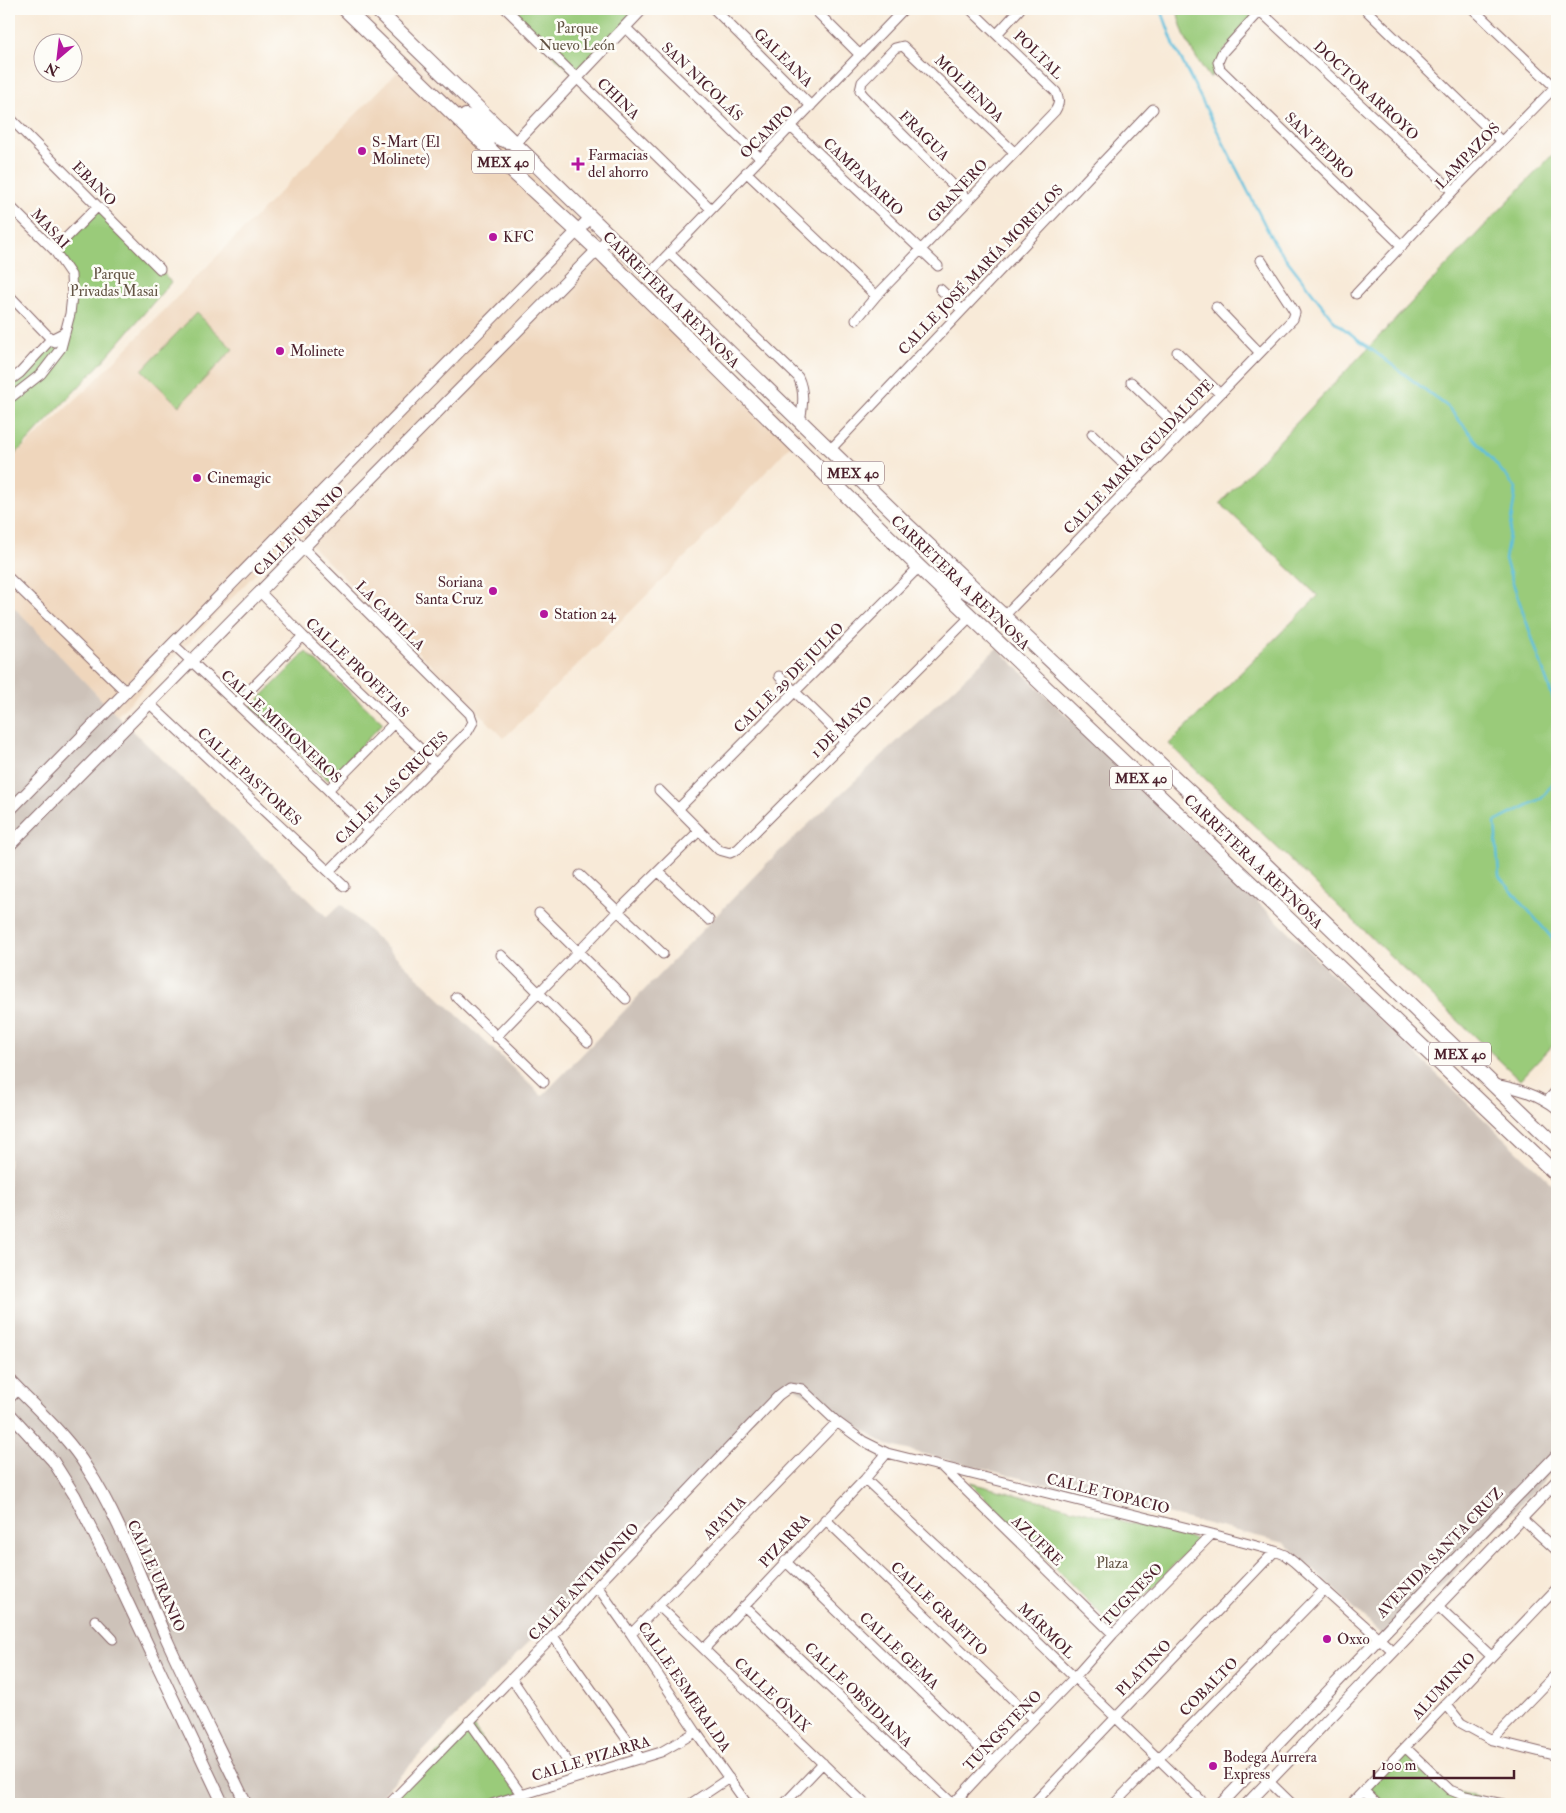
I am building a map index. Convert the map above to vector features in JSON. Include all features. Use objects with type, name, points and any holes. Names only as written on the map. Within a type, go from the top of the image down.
[{"type":"main road","name":"CARRETERA A REYNOSA","points":[[345,9],[441,103],[597,249],[919,567],[1557,1175]]},
{"type":"main road","name":"CARRETERA A REYNOSA","points":[[376,9],[906,524],[1213,814],[1557,1146]]},
{"type":"main road","points":[[441,103],[464,114],[494,136],[514,144],[518,160],[542,198]]},
{"type":"main road","points":[[687,338],[700,337],[708,339],[739,360]]},
{"type":"main road","points":[[902,550],[914,549],[918,544],[906,524]]},
{"type":"main road","points":[[933,580],[955,585],[979,600],[990,604]]},
{"type":"main road","points":[[971,616],[980,613],[992,615],[1038,649]]},
{"type":"main road","points":[[1354,981],[1369,966]]},
{"type":"street","name":"CHINA","points":[[506,9],[710,209]]},
{"type":"street","points":[[514,144],[642,9]]},
{"type":"street","name":"GALEANA","points":[[714,9],[811,106]]},
{"type":"street","points":[[814,9],[860,55]]},
{"type":"street","name":"OCAMPO","points":[[649,274],[904,9]]},
{"type":"street","name":"POLTAL","points":[[970,9],[1056,92],[1059,104]]},
{"type":"street","points":[[996,34],[1020,9]]},
{"type":"street","points":[[1364,9],[1501,141]]},
{"type":"street","points":[[1473,9],[1556,88]]},
{"type":"street","name":"SAN PEDRO","points":[[1261,10],[1222,54],[1218,65],[1402,246]]},
{"type":"street","name":"DOCTOR ARROYO","points":[[1261,10],[1453,191]]},
{"type":"street","name":"SAN NICOLÁS","points":[[625,26],[760,158]]},
{"type":"street","name":"MOLIENDA","points":[[860,91],[862,82],[895,48],[903,46],[1014,152]]},
{"type":"street","name":"LAMPAZOS","points":[[1356,294],[1501,141],[1556,88]]},
{"type":"street","name":"FRAGUA","points":[[860,91],[968,200]]},
{"type":"street","name":"GRANERO","points":[[856,320],[876,296],[1014,152],[1056,111],[1059,104]]},
{"type":"street","name":"CALLE JOSÉ MARÍA MORELOS","points":[[830,450],[1153,109]]},
{"type":"street","name":"EBANO","points":[[9,117],[160,269]]},
{"type":"street","name":"CAMPANARIO","points":[[791,127],[938,266]]},
{"type":"street","points":[[746,172],[876,296]]},
{"type":"street","name":"MASAI","points":[[9,205],[54,250],[71,276],[72,296],[70,314],[61,348],[41,374],[9,399]]},
{"type":"street","points":[[54,250],[97,207]]},
{"type":"street","name":"CALLE URANIO","points":[[9,811],[590,218]]},
{"type":"street","name":"CALLE URANIO","points":[[9,846],[610,237]]},
{"type":"street","points":[[669,253],[798,377],[802,385],[804,397],[800,421]]},
{"type":"street","name":"CALLE MARÍA GUADALUPE","points":[[1004,616],[1294,316],[1293,309],[1261,260]]},
{"type":"street","points":[[940,289],[962,310]]},
{"type":"street","points":[[9,295],[61,348]]},
{"type":"street","points":[[1216,307],[1260,352]]},
{"type":"street","points":[[25,386],[12,378],[51,339],[65,332]]},
{"type":"street","points":[[1177,352],[1220,394]]},
{"type":"street","points":[[1130,382],[1182,432]]},
{"type":"street","points":[[1092,434],[1138,478]]},
{"type":"street","name":"LA CAPILLA","points":[[285,530],[470,714],[473,722]]},
{"type":"street","name":"CALLE 29 DE JULIO","points":[[678,808],[919,567]]},
{"type":"street","points":[[9,578],[126,692]]},
{"type":"street","name":"CALLE PROFETAS","points":[[260,592],[436,764]]},
{"type":"street","name":"1 DE MAYO","points":[[699,831],[719,850],[730,853],[738,849],[971,616]]},
{"type":"street","points":[[237,703],[303,636]]},
{"type":"street","name":"CALLE MISIONEROS","points":[[173,644],[369,830]]},
{"type":"street","points":[[779,676],[846,742]]},
{"type":"street","name":"CALLE PASTORES","points":[[150,704],[344,886]]},
{"type":"street","name":"CALLE LAS CRUCES","points":[[329,871],[468,731],[473,722]]},
{"type":"street","points":[[328,790],[394,723]]},
{"type":"street","points":[[496,1037],[618,911],[699,831],[659,790]]},
{"type":"street","points":[[659,872],[709,920]]},
{"type":"street","points":[[580,876],[663,954]]},
{"type":"street","points":[[538,913],[626,999]]},
{"type":"street","points":[[501,955],[588,1042]]},
{"type":"street","points":[[456,997],[544,1082]]},
{"type":"street","points":[[1491,1083],[1518,1089],[1547,1101],[1557,1109]]},
{"type":"street","points":[[1547,1101],[1557,1090]]},
{"type":"street","name":"CALLE URANIO","points":[[9,1380],[72,1448],[87,1467],[98,1486],[138,1568],[167,1639],[246,1804]]},
{"type":"street","name":"CALLE ANTIMONIO","points":[[389,1804],[553,1636],[597,1586],[779,1395],[790,1387],[802,1389]]},
{"type":"street","name":"CALLE TOPACIO","points":[[802,1389],[837,1422],[863,1441],[887,1453],[1212,1534],[1285,1555],[1393,1652]]},
{"type":"street","points":[[9,1399],[18,1390]]},
{"type":"street","points":[[9,1413],[53,1461],[75,1496],[118,1582],[223,1804]]},
{"type":"street","name":"APATIA","points":[[632,1634],[837,1422]]},
{"type":"street","name":"PIZARRA","points":[[704,1649],[785,1561],[865,1479],[887,1453]]},
{"type":"street","name":"AVENIDA SANTA CRUZ","points":[[1221,1804],[1557,1454]]},
{"type":"street","name":"AZUFRE","points":[[941,1467],[1113,1634]]},
{"type":"street","name":"MÁRMOL","points":[[865,1479],[985,1591],[1205,1804]]},
{"type":"street","points":[[1247,1804],[1557,1481]]},
{"type":"street","points":[[1521,1518],[1557,1551]]},
{"type":"street","name":"CALLE GRAFITO","points":[[825,1519],[1033,1719]]},
{"type":"street","name":"TUGNESO","points":[[1074,1678],[1113,1634],[1212,1534]]},
{"type":"street","name":"PLATINO","points":[[1033,1804],[1275,1551]]},
{"type":"street","name":"CALLE GEMA","points":[[785,1561],[992,1761]]},
{"type":"street","name":"CALLE ESMERALDA","points":[[597,1586],[632,1634],[696,1732],[747,1804]]},
{"type":"street","name":"ALUMINIO","points":[[1351,1804],[1557,1588]]},
{"type":"street","name":"COBALTO","points":[[1114,1804],[1324,1590]]},
{"type":"street","name":"CALLE ÓNIX","points":[[659,1606],[865,1804]]},
{"type":"street","name":"CALLE OBSIDIANA","points":[[744,1606],[852,1706],[953,1804]]},
{"type":"street","points":[[1438,1606],[1491,1656]]},
{"type":"street","points":[[95,1620],[113,1639]]},
{"type":"street","points":[[553,1636],[641,1759]]},
{"type":"street","points":[[1492,1740],[1557,1673]]},
{"type":"street","points":[[512,1678],[578,1777]]},
{"type":"street","name":"TUNGSTENO","points":[[953,1804],[992,1761],[1074,1678]]},
{"type":"street","points":[[1446,1704],[1461,1723],[1492,1740],[1557,1756]]},
{"type":"street","points":[[469,1722],[521,1794]]},
{"type":"street","name":"CALLE PIZARRA","points":[[494,1804],[521,1794],[661,1752],[696,1732]]},
{"type":"street","points":[[1406,1748],[1450,1790],[1465,1796],[1503,1804]]},
{"type":"street","points":[[784,1804],[823,1763]]},
{"type":"street","points":[[1256,1769],[1292,1804]]},
{"type":"street","points":[[690,1804],[729,1778]]},
{"type":"street","points":[[1364,1792],[1377,1804]]},
{"type":"shaded area","points":[[412,57],[801,434],[708,534],[504,738],[297,531],[117,716],[9,602],[9,461],[89,387]]},
{"type":"shaded area","points":[[9,602],[117,716],[327,917],[341,904],[542,1096],[769,861],[997,648],[1309,952],[1557,1189],[1557,1467],[1388,1640],[1285,1543],[887,1445],[788,1384],[491,1680],[373,1804],[9,1804]]},
{"type":"green space","name":"Parque Nuevo León","points":[[506,9],[643,9],[577,78]]},
{"type":"green space","points":[[1177,9],[1262,9],[1222,53],[1218,65],[1210,78],[1189,45]]},
{"type":"green space","points":[[1557,150],[1557,1041],[1520,1080],[1169,744],[1318,596],[1220,503]]},
{"type":"green space","name":"Parque Privadas Masai","points":[[97,207],[171,282],[103,361],[9,461],[9,370],[15,376],[65,332],[71,276],[54,250]]},
{"type":"green space","points":[[196,313],[233,349],[179,406],[142,370]]},
{"type":"green space","points":[[306,652],[383,723],[328,780],[251,707]]},
{"type":"green space","name":"Plaza","points":[[970,1483],[1198,1540],[1114,1627]]},
{"type":"green space","points":[[469,1721],[521,1794],[490,1804],[389,1804]]},
{"type":"green space","points":[[1406,1748],[1450,1790],[1503,1804],[1377,1804],[1364,1792]]},
{"type":"waterway","points":[[1161,9],[1174,45],[1274,243],[1335,322],[1448,407],[1516,488],[1505,560],[1557,710]]},
{"type":"waterway","points":[[1557,778],[1542,798],[1495,822],[1499,876],[1557,944]]},
{"type":"place","name":"S-Mart (El Molinete)","points":[[362,151]]},
{"type":"place","name":"Farmacias del ahorro","points":[[578,164]]},
{"type":"place","name":"KFC","points":[[493,237]]},
{"type":"place","name":"Molinete","points":[[280,351]]},
{"type":"place","name":"Cinemagic","points":[[197,478]]},
{"type":"place","name":"Soriana Santa Cruz","points":[[493,591]]},
{"type":"place","name":"Station 24","points":[[544,614]]},
{"type":"place","name":"Oxxo","points":[[1327,1639]]},
{"type":"place","name":"Bodega Aurrera Express","points":[[1213,1766]]}]
